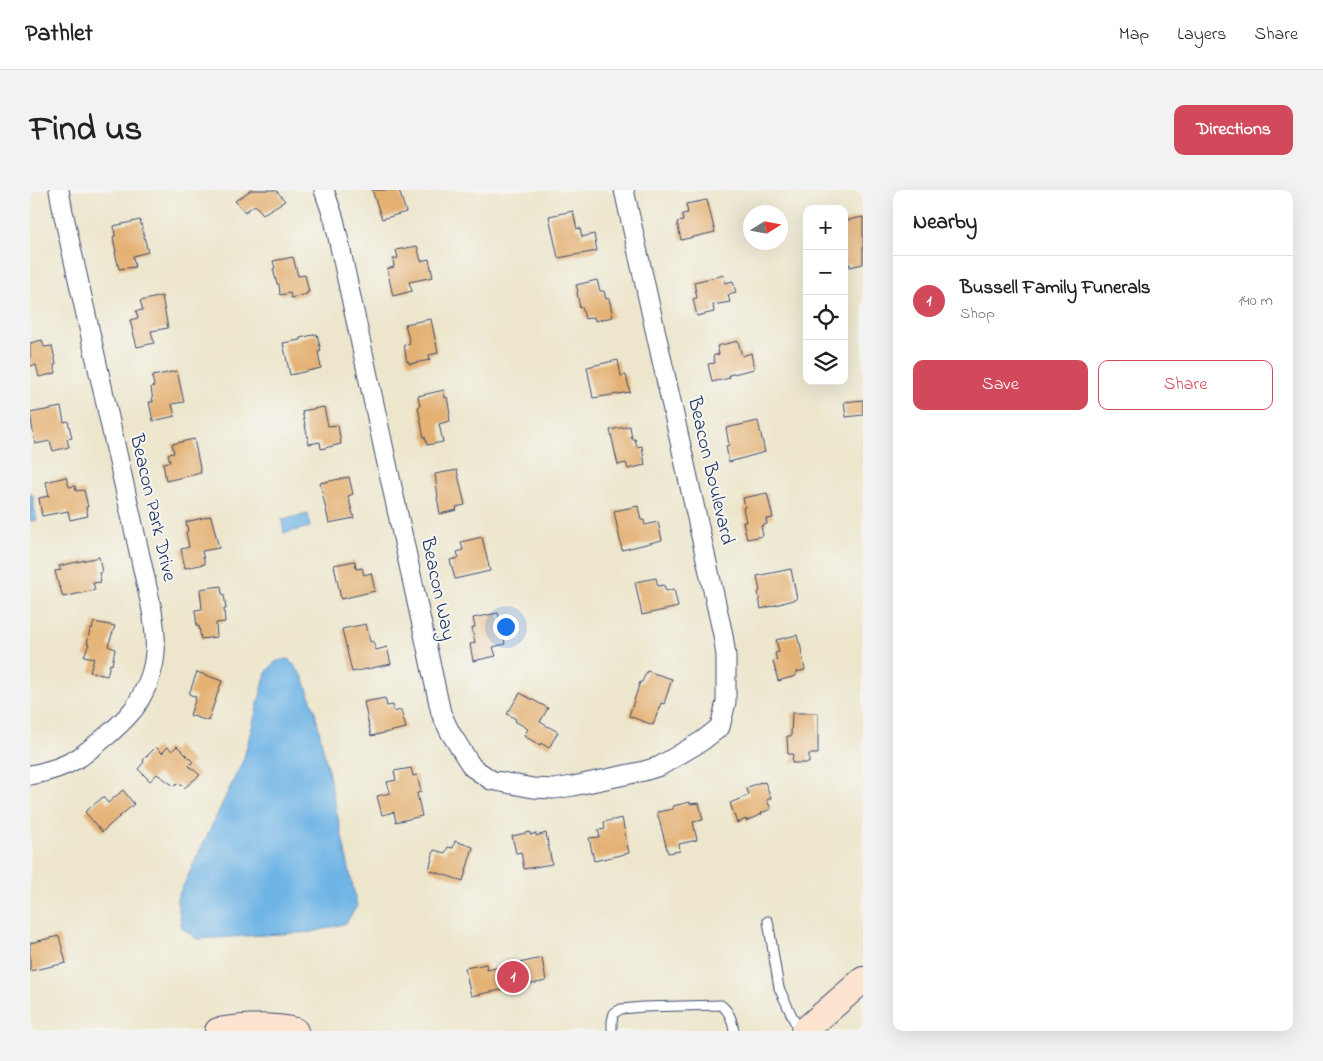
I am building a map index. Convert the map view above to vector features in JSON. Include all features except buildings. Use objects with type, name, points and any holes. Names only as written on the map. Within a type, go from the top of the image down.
[{"type":"street","name":"Beacon Park Drive","points":[[30,775],[50,771],[72,762],[125,719],[134,710],[145,690],[151,676],[156,655],[151,605],[59,190]]},
{"type":"street","name":"Beacon Way","points":[[324,190],[334,219],[441,713],[450,732],[472,767],[491,780],[533,788],[554,789],[644,771],[660,766],[689,748]]},
{"type":"street","name":"Beacon Boulevard","points":[[624,190],[723,635],[726,656],[726,702],[720,727],[689,748]]},
{"type":"street","points":[[804,1031],[863,980]]},
{"type":"street","points":[[218,1031],[256,1027],[295,1031]]},
{"type":"lane","points":[[768,921],[779,988],[799,1031]]},
{"type":"lane","points":[[612,1031],[614,1013],[621,1009],[721,1005],[731,1017],[734,1031]]},
{"type":"water","points":[[30,492],[34,496],[33,502],[37,520],[30,521]]},
{"type":"water","points":[[308,514],[310,527],[284,533],[282,520]]},
{"type":"water","points":[[286,659],[290,660],[303,677],[315,711],[357,906],[346,923],[313,932],[197,939],[182,928],[177,899],[244,758],[266,673],[275,662]]},
{"type":"place","name":"Bussell Family Funerals","points":[[513,977]]}]
